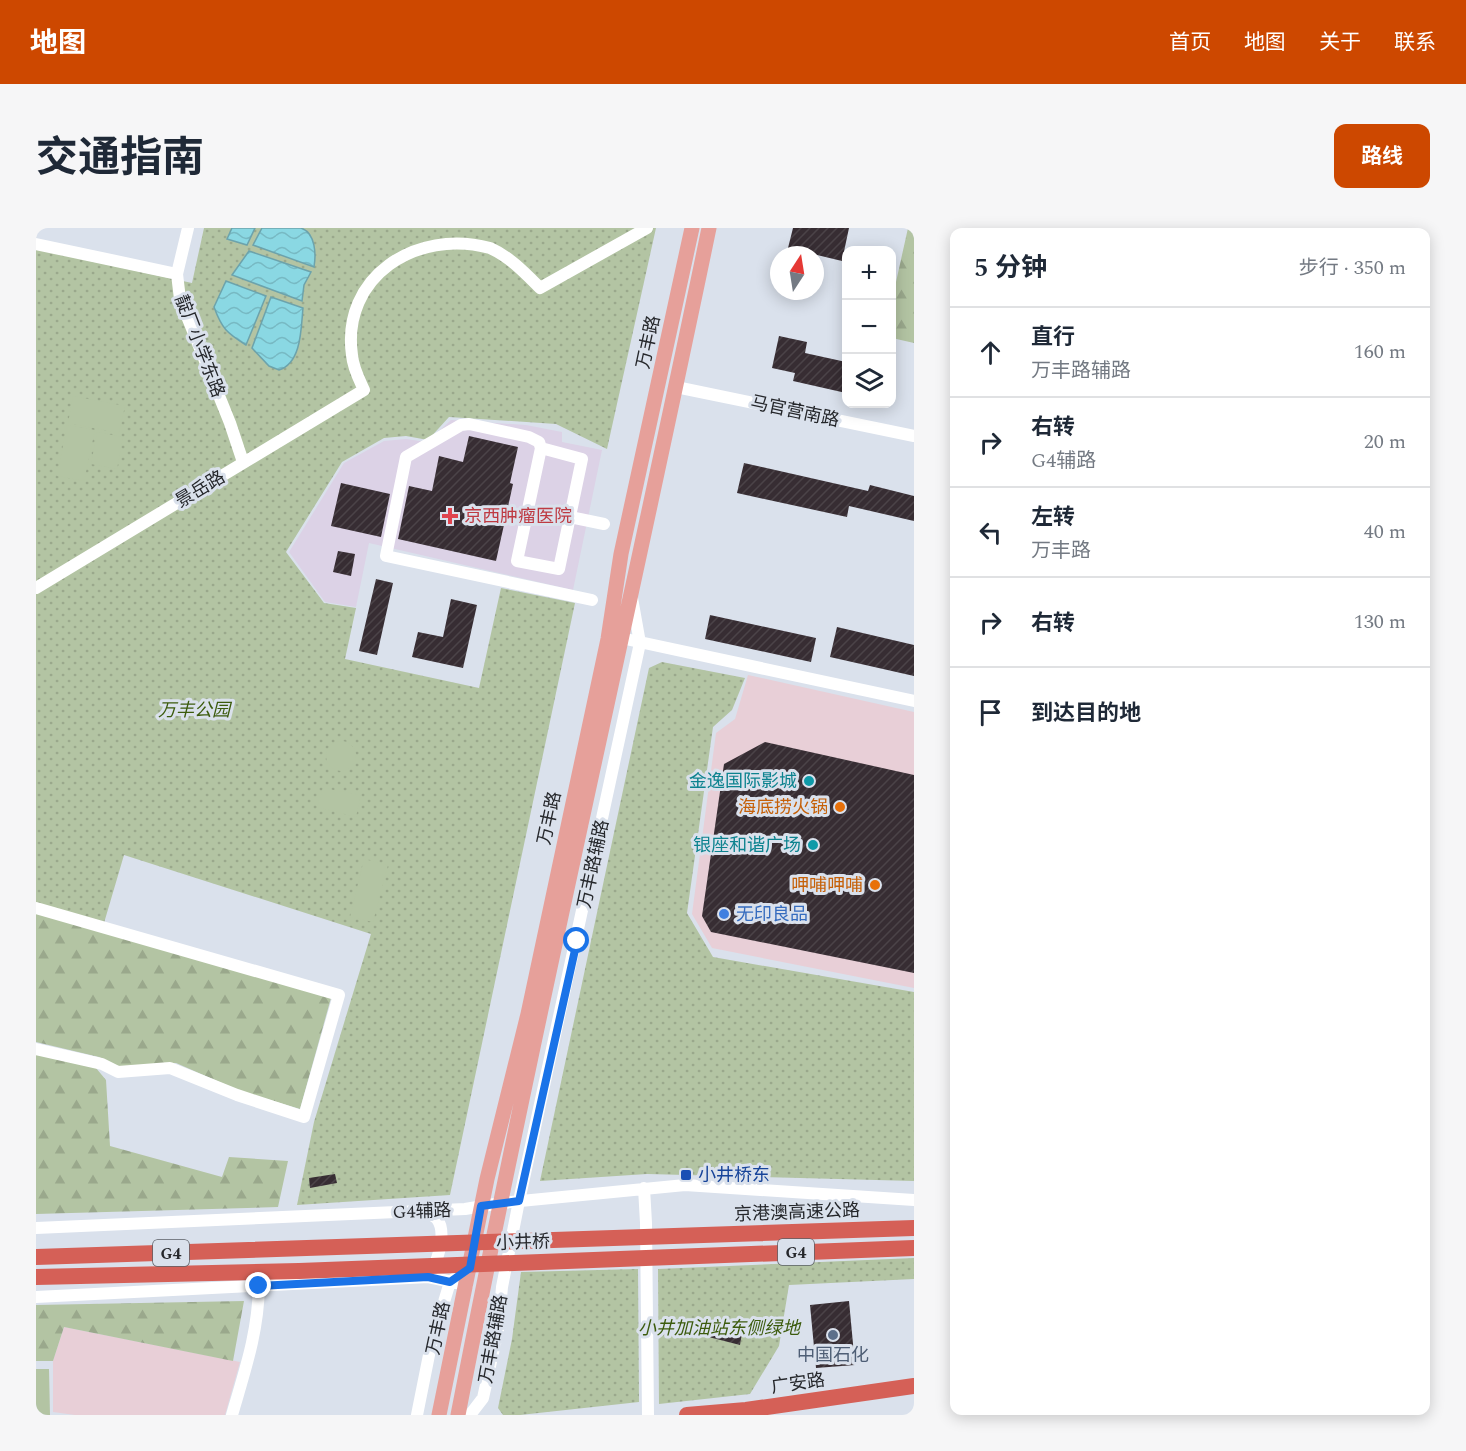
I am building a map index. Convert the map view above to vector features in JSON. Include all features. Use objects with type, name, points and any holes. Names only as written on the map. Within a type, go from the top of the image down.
[{"type":"highway","name":"京港澳高速公路","points":[[681,1236],[914,1228]]},
{"type":"highway","name":"小井桥","points":[[36,1257],[681,1236]]},
{"type":"highway","name":"小井桥","points":[[36,1277],[299,1271],[914,1248]]},
{"type":"highway","name":"广安路","points":[[687,1415],[758,1409],[914,1386]]},
{"type":"main road","name":"万丰路","points":[[439,1415],[481,1206],[528,1014],[608,639],[621,554],[692,228]]},
{"type":"main road","name":"万丰路","points":[[458,1415],[709,228]]},
{"type":"street","name":"靛厂小学东路","points":[[188,228],[177,274],[180,299],[230,423],[243,462]]},
{"type":"street","name":"景岳路","points":[[36,588],[364,390],[351,355],[353,317],[371,275],[400,251],[436,238],[464,240],[490,248],[518,266],[540,288],[647,228]]},
{"type":"street","points":[[36,243],[177,274]]},
{"type":"street","name":"马官营南路","points":[[676,387],[914,436]]},
{"type":"street","points":[[541,448],[582,459],[559,569],[517,561],[541,448],[539,442],[529,437],[469,424],[461,425],[406,457],[386,556],[592,600]]},
{"type":"street","points":[[570,517],[604,524]]},
{"type":"street","name":"万丰路辅路","points":[[470,1415],[483,1398],[498,1330],[502,1287],[519,1201],[640,643],[631,590]]},
{"type":"street","points":[[621,638],[914,701]]},
{"type":"street","points":[[36,908],[339,995],[304,1117],[237,1095],[170,1068],[118,1072],[102,1064],[36,1049]]},
{"type":"street","name":"G4辅路","points":[[36,1228],[465,1209],[519,1201],[685,1185],[914,1200]]},
{"type":"street","points":[[644,1188],[648,1415]]},
{"type":"street","points":[[425,1211],[437,1220],[441,1234],[437,1260],[428,1277]]},
{"type":"street","points":[[417,1415],[431,1345],[450,1282],[470,1268]]},
{"type":"street","points":[[36,1297],[428,1277],[466,1285]]},
{"type":"street","points":[[232,1415],[256,1327],[259,1286]]},
{"type":"shaded area","name":"京西肿瘤医院","points":[[451,420],[526,425],[562,432],[562,442],[602,450],[573,590],[369,543],[356,607],[325,602],[289,552],[344,463],[384,441],[406,439],[427,442]]},
{"type":"shaded area","name":"银座和谐广场","points":[[748,675],[914,712],[914,988],[712,948],[692,914],[716,733],[735,719]]},
{"type":"shaded area","points":[[64,1327],[240,1362],[225,1415],[75,1415],[53,1412],[53,1361]]},
{"type":"green space","name":"万丰公园","points":[[204,228],[656,228],[607,449],[556,424],[449,417],[428,440],[406,436],[384,438],[342,462],[286,552],[324,603],[356,608],[345,659],[479,688],[501,588],[575,603],[450,1195],[297,1205],[314,1122],[371,934],[124,855],[104,923],[36,903],[36,249],[192,283]]},
{"type":"green space","points":[[908,228],[914,228],[914,343],[896,339],[896,282]]},
{"type":"green space","points":[[73,396],[125,406],[119,433],[68,423]]},
{"type":"green space","points":[[67,425],[95,430],[84,481],[57,476]]},
{"type":"green space","points":[[97,432],[123,437],[117,469],[91,464]]},
{"type":"green space","points":[[662,662],[745,678],[732,710],[713,727],[687,913],[713,957],[914,992],[914,1181],[647,1174],[540,1181],[649,668]]},
{"type":"green space","points":[[341,741],[352,745],[356,756],[352,767],[341,771],[330,767],[326,756],[330,745]]},
{"type":"green space","points":[[323,788],[361,795],[356,817],[317,807]]},
{"type":"green space","points":[[364,859],[388,865],[373,922],[350,917]]},
{"type":"green space","points":[[36,913],[331,998],[300,1109],[240,1091],[176,1063],[120,1067],[99,1057],[36,1042]]},
{"type":"green space","points":[[36,1054],[96,1068],[106,1080],[110,1146],[222,1177],[229,1157],[288,1161],[278,1207],[36,1214]]},
{"type":"green space","name":"小井加油站东侧绿地","points":[[914,1258],[914,1279],[789,1285],[779,1346],[750,1394],[659,1404],[658,1269]]},
{"type":"green space","points":[[638,1269],[639,1402],[503,1415],[498,1408],[512,1339],[521,1272]]},
{"type":"green space","points":[[244,1301],[233,1361],[64,1327],[53,1361],[36,1361],[36,1305]]},
{"type":"green space","points":[[36,1369],[49,1369],[50,1415],[36,1415]]},
{"type":"water","points":[[232,228],[255,228],[247,245],[227,239]]},
{"type":"water","points":[[262,228],[301,228],[306,231],[314,245],[314,267],[253,245]]},
{"type":"water","points":[[249,251],[311,272],[304,285],[302,301],[232,275]]},
{"type":"water","points":[[226,281],[266,296],[246,345],[226,330],[214,307]]},
{"type":"water","points":[[271,297],[303,308],[301,334],[296,352],[287,366],[279,370],[269,366],[252,348]]},
{"type":"building","points":[[793,228],[849,228],[845,246],[842,246],[842,261],[824,257],[824,246],[788,246]]},
{"type":"building","points":[[779,336],[807,342],[805,353],[842,361],[842,392],[793,381],[795,373],[772,368]]},
{"type":"building","points":[[469,436],[518,447],[510,483],[513,484],[496,561],[398,539],[409,486],[432,491],[439,456],[463,462]]},
{"type":"building","points":[[744,463],[868,491],[870,485],[914,496],[914,521],[849,506],[847,517],[737,493]]},
{"type":"building","points":[[341,483],[390,494],[381,537],[331,526]]},
{"type":"building","points":[[338,551],[355,554],[351,576],[333,572]]},
{"type":"building","points":[[376,579],[393,583],[377,655],[359,651]]},
{"type":"building","points":[[451,599],[477,605],[463,668],[412,657],[418,632],[443,637]]},
{"type":"building","points":[[710,615],[816,638],[811,662],[705,639]]},
{"type":"building","points":[[837,627],[914,645],[914,676],[830,657]]},
{"type":"building","name":"银座和谐广场","points":[[765,742],[914,775],[914,973],[711,932],[702,916],[724,764]]},
{"type":"building","points":[[335,1174],[337,1183],[310,1188],[309,1178]]},
{"type":"building","name":"中国石化","points":[[849,1301],[855,1365],[816,1368],[810,1305]]},
{"type":"building","points":[[695,1322],[742,1333],[740,1345],[693,1333]]},
{"type":"place","name":"京西肿瘤医院","points":[[450,516]]},
{"type":"place","name":"金逸国际影城","points":[[809,781]]},
{"type":"place","name":"海底捞火锅","points":[[840,807]]},
{"type":"place","name":"银座和谐广场","points":[[813,845]]},
{"type":"place","name":"呷哺呷哺","points":[[875,885]]},
{"type":"place","name":"无印良品","points":[[724,914]]},
{"type":"place","name":"小井桥东","points":[[686,1175]]},
{"type":"place","name":"中国石化","points":[[833,1335]]},
{"type":"route","points":[[259,1286],[428,1277],[450,1282],[470,1268],[481,1206],[519,1201],[577,941]]}]
